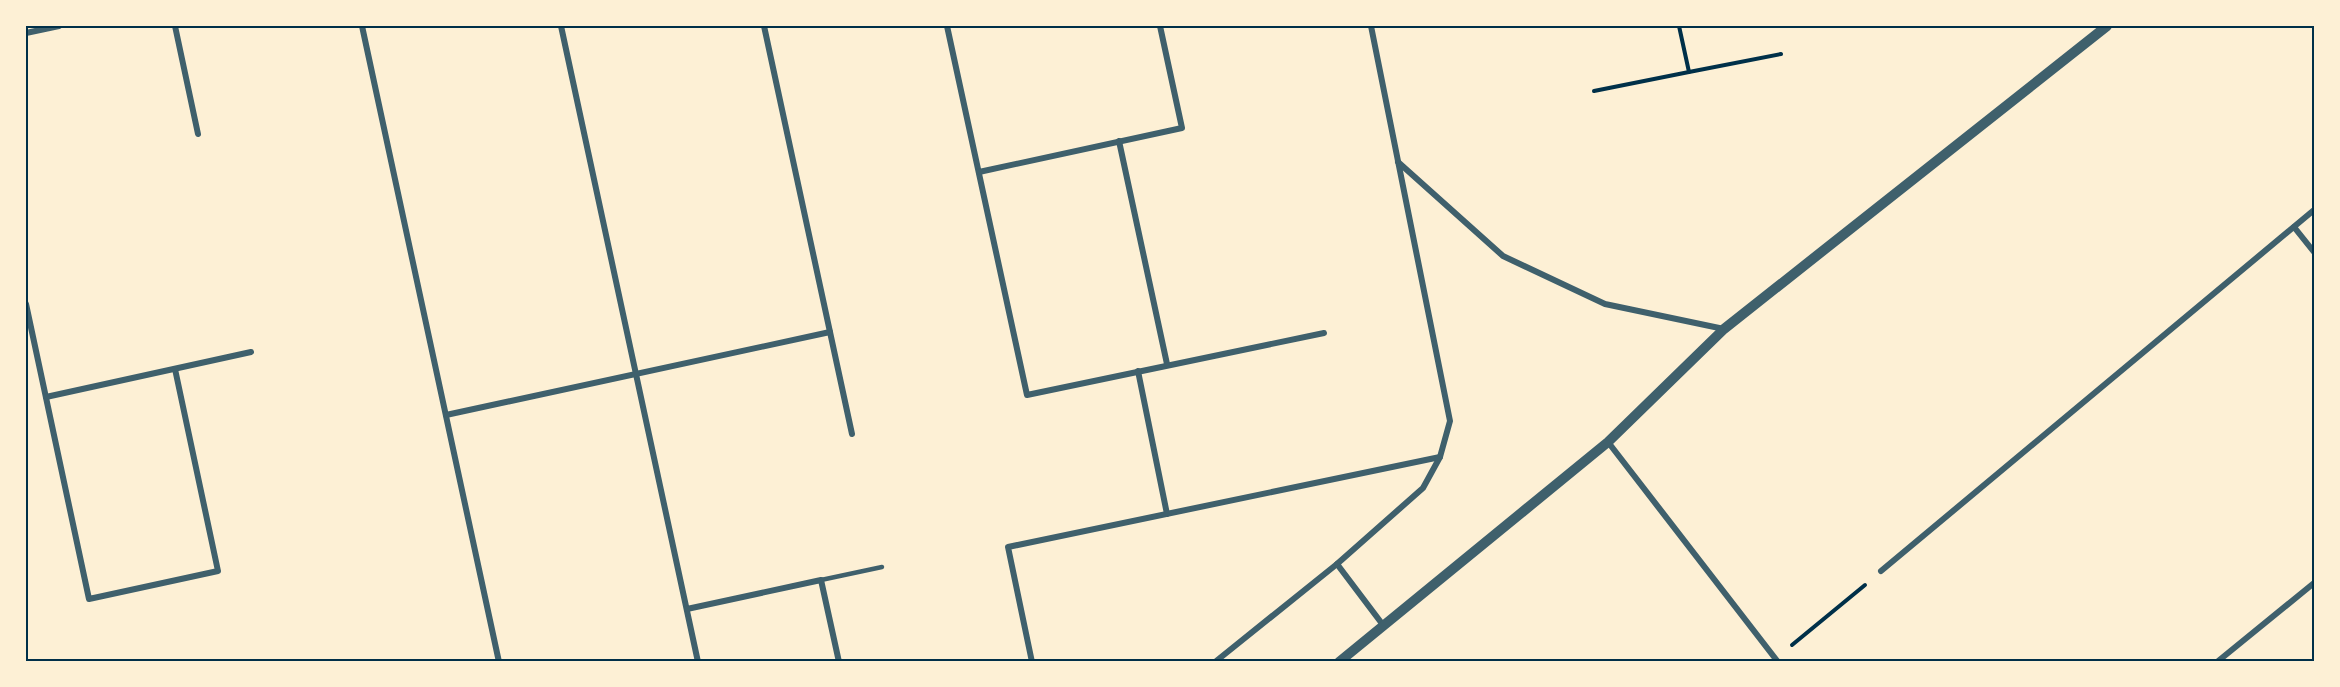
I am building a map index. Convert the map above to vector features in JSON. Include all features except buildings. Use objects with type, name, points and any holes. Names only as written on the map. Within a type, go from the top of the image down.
[{"type":"street","points":[[26,33],[59,26]]},
{"type":"street","points":[[175,26],[198,134]]},
{"type":"street","points":[[362,26],[499,662]]},
{"type":"street","points":[[561,26],[698,662]]},
{"type":"street","points":[[764,26],[852,434]]},
{"type":"street","points":[[947,26],[1027,395],[1324,333]]},
{"type":"street","points":[[979,172],[1182,128],[1160,26]]},
{"type":"street","points":[[1215,662],[1337,564],[1423,488],[1440,457],[1450,421],[1371,26]]},
{"type":"street","points":[[1339,662],[1608,442],[1724,329],[2107,26]]},
{"type":"street","points":[[1119,141],[1167,364]]},
{"type":"street","points":[[1397,162],[1503,256],[1605,304],[1724,329]]},
{"type":"street","points":[[1881,571],[2314,210]]},
{"type":"street","points":[[2294,227],[2314,252]]},
{"type":"street","points":[[26,304],[90,598],[218,571],[175,369]]},
{"type":"street","points":[[446,416],[830,332]]},
{"type":"street","points":[[45,397],[251,352]]},
{"type":"street","points":[[1138,371],[1167,514]]},
{"type":"street","points":[[1608,442],[1777,660]]},
{"type":"street","points":[[1032,662],[1008,547],[1440,457]]},
{"type":"street","points":[[1337,564],[1383,625]]},
{"type":"street","points":[[687,609],[822,580],[839,662]]},
{"type":"street","points":[[2217,662],[2314,583]]},
{"type":"lane","points":[[822,580],[882,567]]},
{"type":"path","points":[[1679,26],[1689,72]]},
{"type":"path","points":[[1593,91],[1781,54]]},
{"type":"path","points":[[1777,660],[1881,571]]}]
